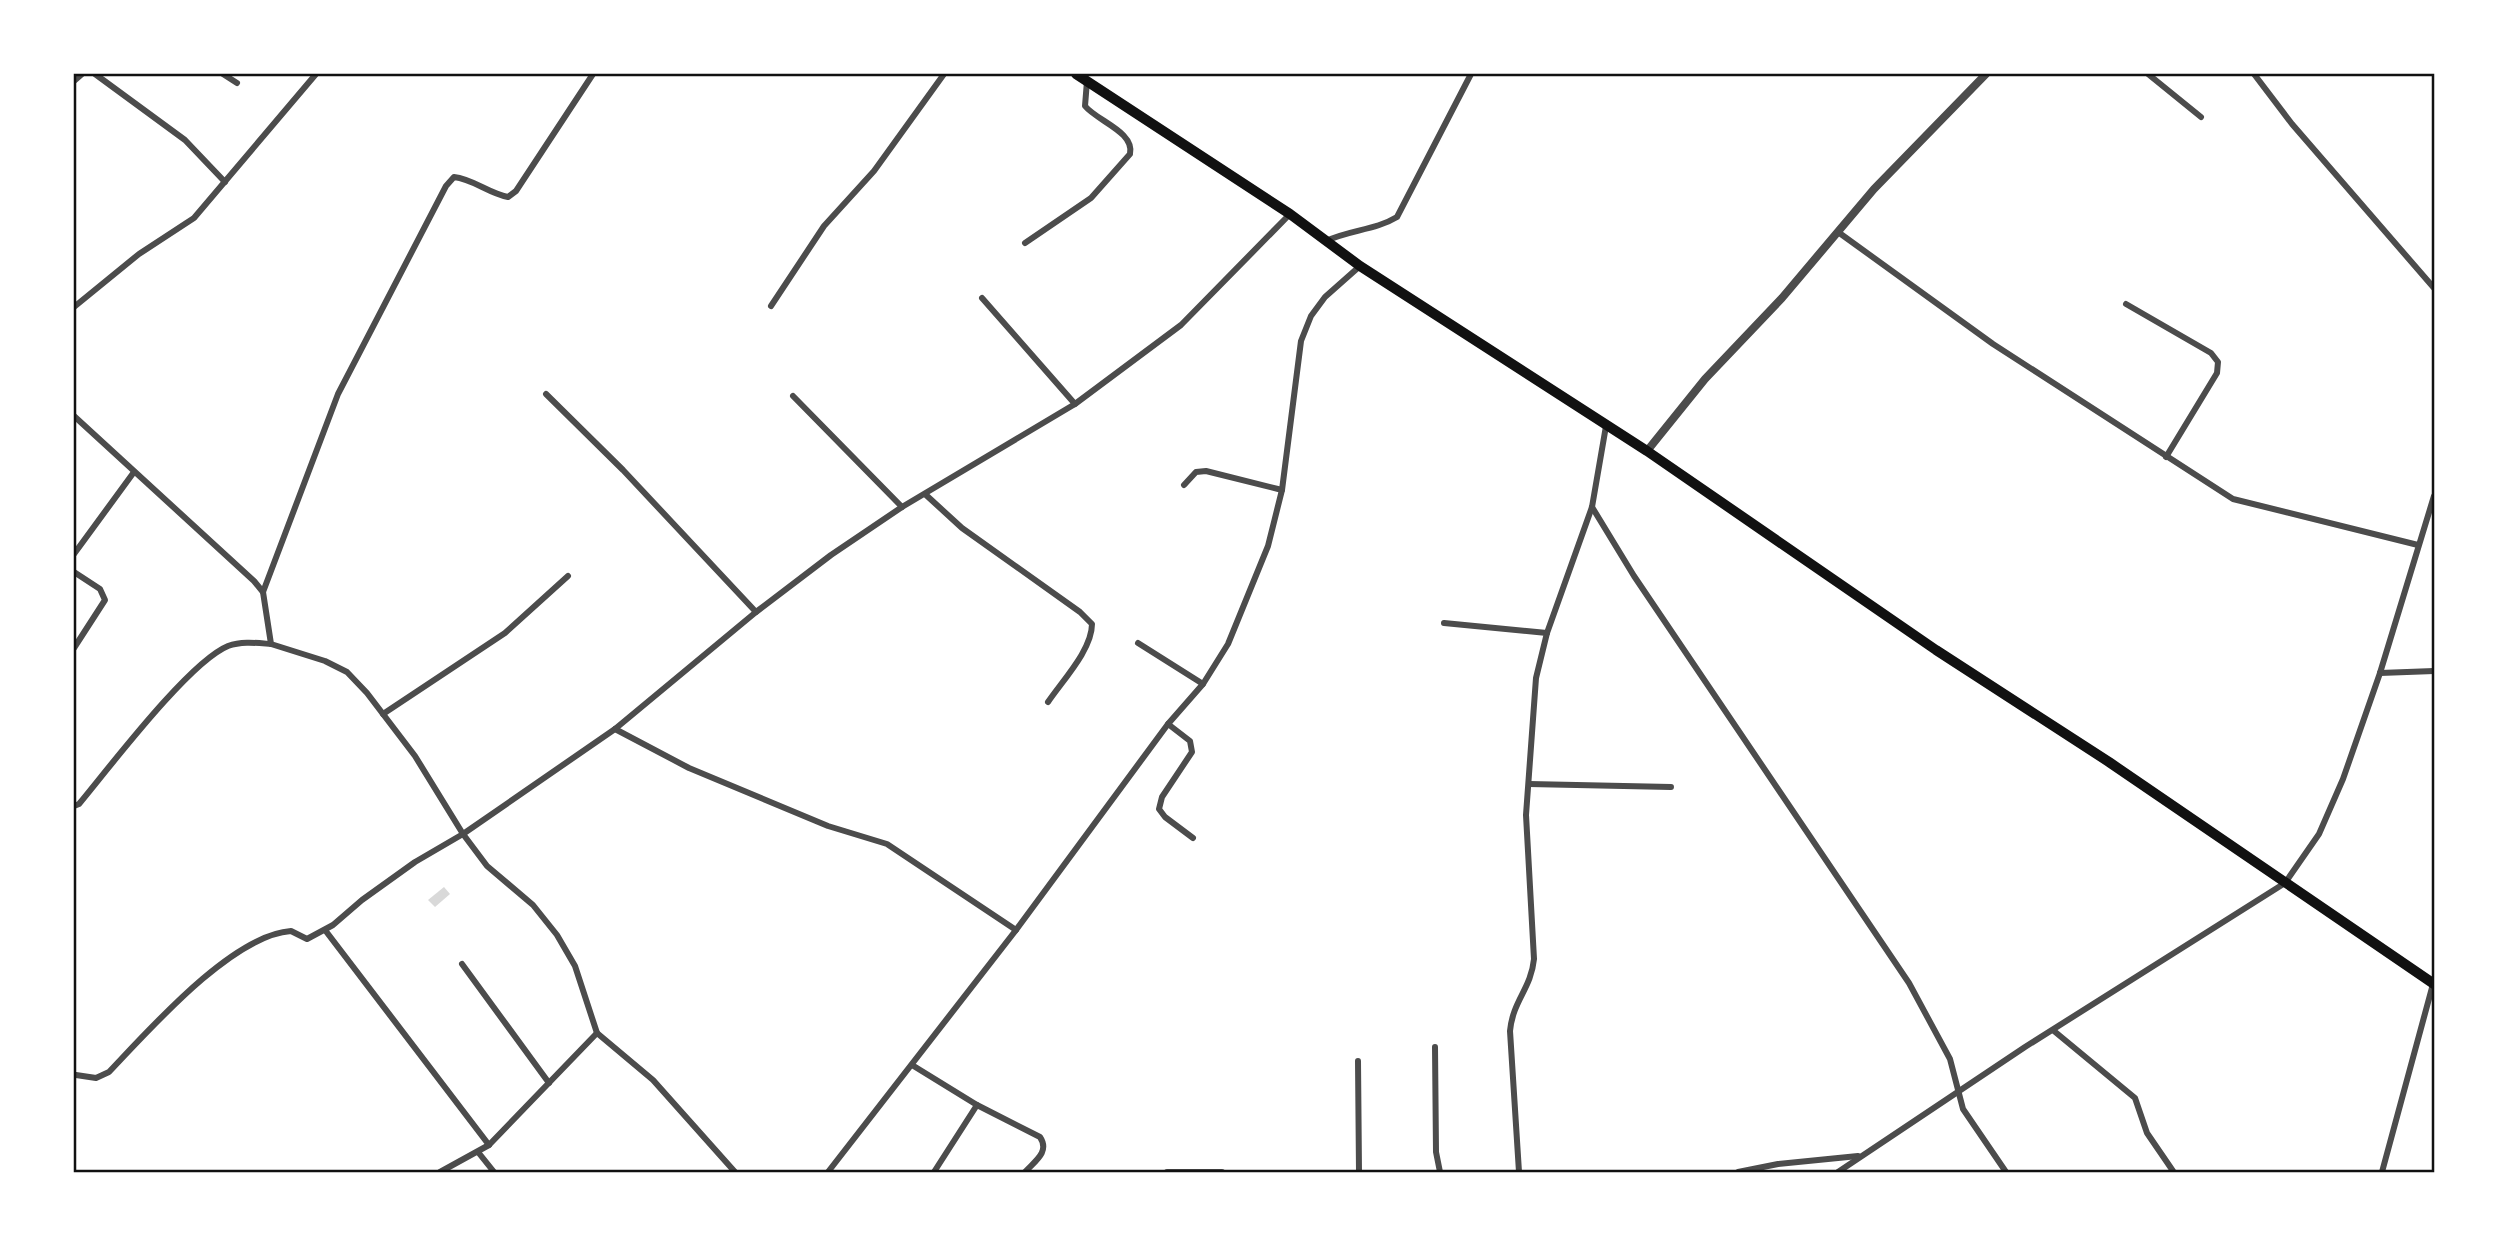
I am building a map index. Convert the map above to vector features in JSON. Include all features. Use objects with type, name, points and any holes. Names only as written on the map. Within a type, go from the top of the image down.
[{"type":"highway","points":[[1076,74],[1290,214],[1360,266],[1647,451],[1936,650],[2109,762],[2434,984]]},
{"type":"street","points":[[74,81],[82,74]]},
{"type":"street","points":[[95,74],[185,140],[225,182]]},
{"type":"street","points":[[223,74],[237,83]]},
{"type":"street","points":[[74,307],[139,254],[194,218],[316,74]]},
{"type":"street","points":[[271,644],[263,592],[338,394],[446,186],[453,177],[465,178],[496,194],[508,197],[516,191],[593,74]]},
{"type":"street","points":[[771,306],[824,226],[874,171],[944,74]]},
{"type":"street","points":[[1326,241],[1349,231],[1383,225],[1397,217],[1471,74]]},
{"type":"street","points":[[1647,451],[1705,379],[1782,298],[1874,189],[1986,74]]},
{"type":"street","points":[[2148,74],[2201,117]]},
{"type":"street","points":[[2254,74],[2292,124],[2434,288]]},
{"type":"street","points":[[1025,243],[1091,198],[1130,154],[1131,144],[1126,137],[1085,106],[1087,81]]},
{"type":"street","points":[[76,1075],[96,1078],[109,1072],[190,989],[222,964],[265,939],[291,931],[307,939],[325,930],[415,862],[463,834],[615,729],[756,612],[831,555],[902,507],[1075,404],[1181,325],[1290,214]]},
{"type":"street","points":[[1838,232],[1993,344],[2233,499],[2418,545]]},
{"type":"street","points":[[828,1172],[1016,930],[1168,724],[1203,684],[1228,644],[1268,547],[1282,489],[1301,341],[1311,316],[1325,297],[1360,266]]},
{"type":"street","points":[[982,298],[1075,404]]},
{"type":"street","points":[[2126,304],[2211,353],[2218,362],[2217,373],[2165,457]]},
{"type":"street","points":[[546,394],[623,470],[756,612]]},
{"type":"street","points":[[793,396],[902,507]]},
{"type":"street","points":[[74,416],[263,592]]},
{"type":"street","points":[[1519,1172],[1510,1031],[1512,1011],[1532,980],[1534,959],[1527,815],[1536,678],[1547,633],[1592,507],[1606,426]]},
{"type":"street","points":[[1184,485],[1196,472],[1206,471],[1282,489]]},
{"type":"street","points":[[74,554],[134,472]]},
{"type":"street","points":[[926,495],[962,528],[1080,612],[1092,624],[1092,633],[1087,643],[1048,702]]},
{"type":"street","points":[[1838,1172],[2285,883],[2319,834],[2343,779],[2380,673],[2434,496]]},
{"type":"street","points":[[1592,507],[1634,576],[1909,983],[1950,1059],[1957,1094],[1973,1126],[2006,1172]]},
{"type":"street","points":[[74,572],[100,589],[105,600],[74,648]]},
{"type":"street","points":[[383,714],[505,634],[568,576]]},
{"type":"street","points":[[1444,623],[1547,633]]},
{"type":"street","points":[[74,806],[79,804],[128,744],[202,664],[227,646],[243,643],[271,644],[325,661],[347,672],[415,757],[463,834],[487,866],[533,905],[556,935],[575,966],[597,1033],[653,1080],[735,1172]]},
{"type":"street","points":[[1138,643],[1203,684]]},
{"type":"street","points":[[2380,673],[2434,671]]},
{"type":"street","points":[[1168,724],[1190,741],[1192,752],[1162,797],[1159,809],[1165,817],[1193,838]]},
{"type":"street","points":[[615,729],[689,768],[828,826],[887,844],[1016,930]]},
{"type":"street","points":[[1529,784],[1671,788]]},
{"type":"street","points":[[325,930],[489,1145]]},
{"type":"street","points":[[463,964],[549,1083]]},
{"type":"street","points":[[2382,1172],[2434,984]]},
{"type":"street","points":[[2054,1031],[2136,1098],[2147,1133],[2173,1171]]},
{"type":"street","points":[[440,1172],[489,1145],[597,1033]]},
{"type":"street","points":[[1435,1046],[1436,1152],[1440,1172]]},
{"type":"street","points":[[1358,1061],[1359,1172]]},
{"type":"street","points":[[912,1065],[977,1105],[1040,1137],[1045,1144],[1044,1152],[1025,1172]]},
{"type":"street","points":[[934,1172],[977,1105]]},
{"type":"street","points":[[478,1152],[494,1172]]},
{"type":"street","points":[[1738,1172],[1759,1167],[1860,1156]]},
{"type":"street","points":[[1167,1172],[1222,1172]]},
{"type":"shaded area","points":[[444,887],[450,894],[435,907],[428,900]]}]
